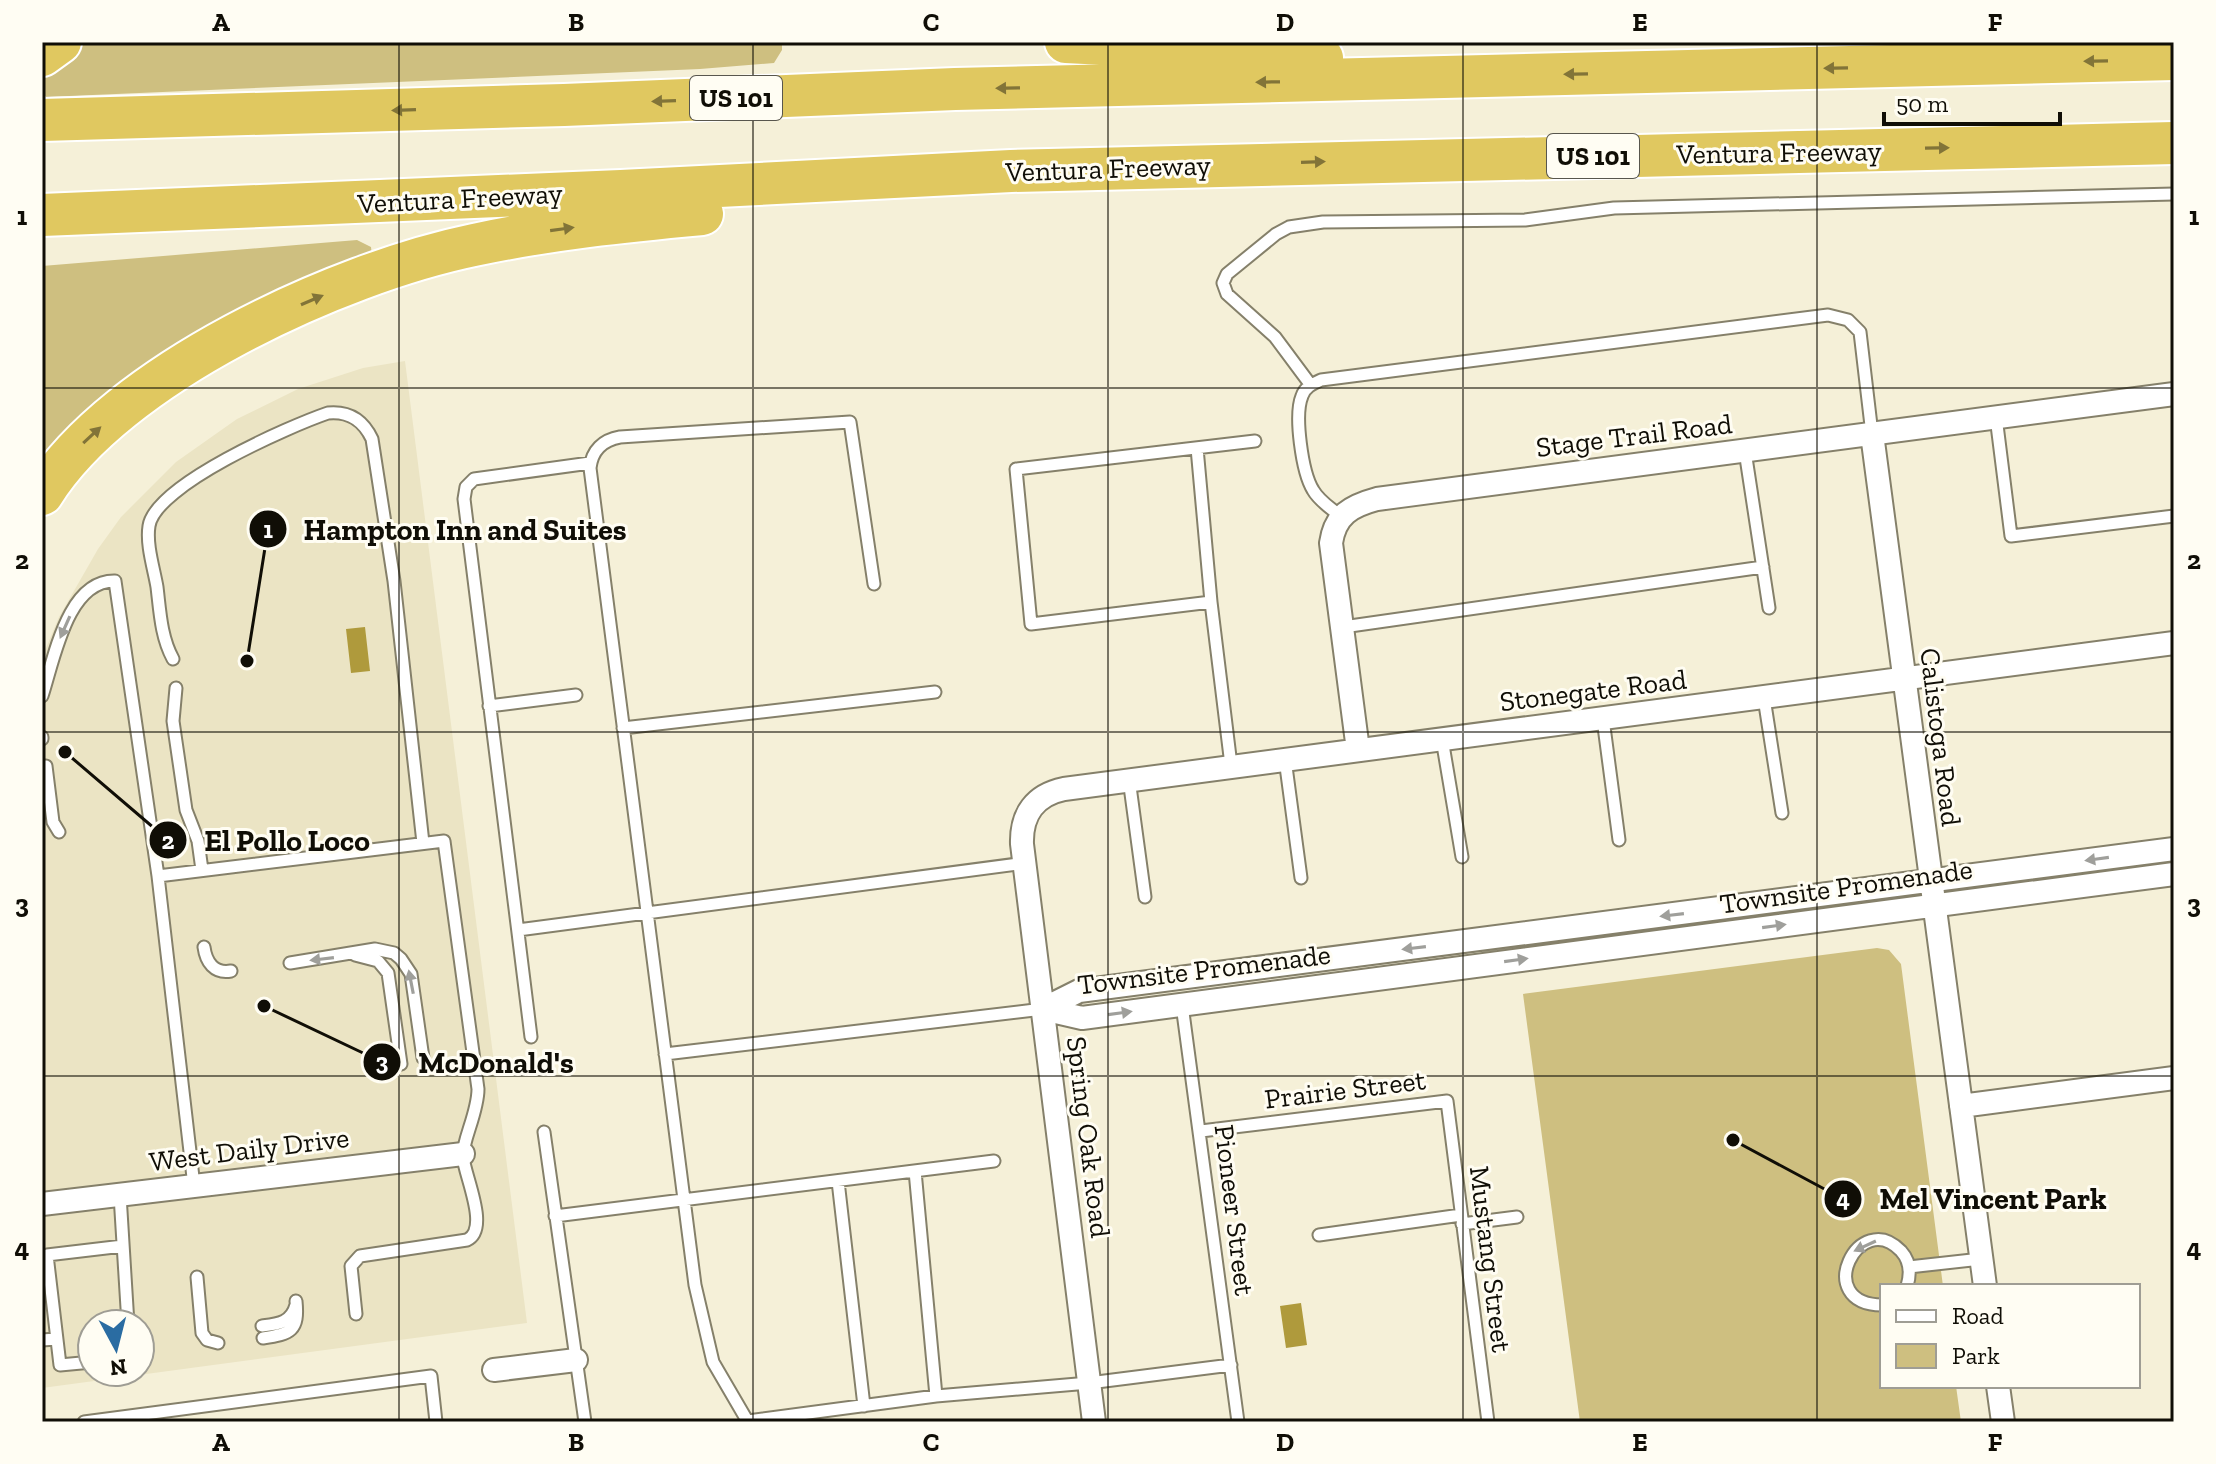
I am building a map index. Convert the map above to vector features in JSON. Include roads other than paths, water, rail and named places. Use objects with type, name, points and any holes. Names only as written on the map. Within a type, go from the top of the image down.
[{"type":"highway","points":[[42,55],[60,42]]},
{"type":"highway","points":[[1066,42],[1301,54],[1430,78]]},
{"type":"highway","name":"US 101","points":[[42,120],[564,105],[955,89],[2174,59]]},
{"type":"highway","name":"Ventura Freeway","points":[[42,215],[1011,171],[2174,143]]},
{"type":"highway","points":[[42,494],[77,448],[151,386],[212,348],[282,313],[405,264],[471,245],[549,231],[726,212],[1011,171]]},
{"type":"highway","points":[[42,237],[266,207]]},
{"type":"street","name":"Stage Trail Road","points":[[1340,516],[1356,505],[1377,499],[2174,394]]},
{"type":"street","name":"Calistoga Road","points":[[1872,434],[1985,1284]]},
{"type":"street","points":[[1340,516],[1331,543],[1358,750]]},
{"type":"street","name":"Stonegate Road","points":[[1028,812],[1035,802],[1054,791],[1129,779],[2174,643]]},
{"type":"street","name":"Spring Oak Road","points":[[1028,812],[1022,832],[1025,863],[1094,1422]]},
{"type":"street","name":"Townsite Promenade","points":[[1043,1009],[1079,991],[2174,849]]},
{"type":"street","name":"Townsite Promenade","points":[[1043,1009],[1082,1018],[2174,874]]},
{"type":"street","points":[[1961,1106],[2174,1078]]},
{"type":"street","name":"West Daily Drive","points":[[42,1204],[463,1154]]},
{"type":"street","points":[[494,1370],[576,1360]]},
{"type":"street","points":[[1998,1388],[2003,1422]]},
{"type":"lane","points":[[1310,384],[1275,337],[1227,294],[1223,283],[1227,274],[1289,227],[1323,222],[1525,220],[1614,208],[2174,194]]},
{"type":"lane","points":[[1340,516],[1311,488],[1305,469],[1298,413],[1302,393],[1310,384],[1321,380],[1828,315],[1848,320],[1860,332],[1872,434]]},
{"type":"lane","points":[[173,659],[164,637],[148,528],[157,511],[208,469],[266,439],[328,413],[339,412],[359,420],[372,439],[374,450],[398,610],[423,843]]},
{"type":"lane","points":[[1996,417],[2011,536],[2174,516]]},
{"type":"lane","points":[[874,584],[850,422],[620,437],[603,443],[590,463],[695,1285],[706,1342],[724,1384],[748,1422],[936,1396],[1089,1383],[1231,1365]]},
{"type":"lane","points":[[1211,602],[1031,624],[1016,469],[1255,441]]},
{"type":"lane","points":[[1197,448],[1211,602],[1231,765]]},
{"type":"lane","points":[[1745,451],[1769,608]]},
{"type":"lane","points":[[531,1037],[464,499],[466,487],[474,479],[590,463]]},
{"type":"lane","points":[[1343,627],[1763,567]]},
{"type":"lane","points":[[42,696],[57,647],[74,607],[87,588],[115,581],[158,876],[194,1186]]},
{"type":"lane","points":[[176,688],[173,710],[177,751],[186,810],[198,841],[202,870]]},
{"type":"lane","points":[[623,728],[935,692]]},
{"type":"lane","points":[[489,706],[576,695]]},
{"type":"lane","points":[[1764,698],[1782,813]]},
{"type":"lane","points":[[1603,719],[1619,840]]},
{"type":"lane","points":[[1442,739],[1462,857]]},
{"type":"lane","points":[[1284,759],[1301,878]]},
{"type":"lane","points":[[46,766],[53,822],[59,832]]},
{"type":"lane","points":[[1129,779],[1145,897]]},
{"type":"lane","points":[[158,876],[444,841],[478,1106],[463,1154],[477,1230],[474,1237],[467,1240],[360,1256],[354,1260],[351,1266],[356,1314]]},
{"type":"lane","points":[[518,930],[1025,863]]},
{"type":"lane","points":[[204,947],[205,956],[212,967],[231,971]]},
{"type":"lane","points":[[290,963],[361,951],[385,950],[394,953],[411,974],[423,1058]]},
{"type":"lane","points":[[354,954],[378,961],[388,973],[401,1064]]},
{"type":"lane","name":"Pioneer Street","points":[[1182,1005],[1238,1422]]},
{"type":"lane","points":[[665,1054],[1043,1009]]},
{"type":"lane","name":"Prairie Street","points":[[1201,1131],[1447,1101]]},
{"type":"lane","name":"Mustang Street","points":[[1447,1101],[1488,1422]]},
{"type":"lane","points":[[544,1132],[585,1422]]},
{"type":"lane","points":[[555,1216],[994,1161]]},
{"type":"lane","points":[[915,1171],[936,1396]]},
{"type":"lane","points":[[838,1181],[864,1406]]},
{"type":"lane","points":[[120,1195],[127,1308]]},
{"type":"lane","points":[[1319,1235],[1462,1219],[1517,1217]]},
{"type":"lane","points":[[1880,1305],[1862,1301],[1848,1286],[1845,1275],[1851,1254],[1868,1242],[1890,1243],[1906,1257],[1909,1267],[1907,1284]]},
{"type":"lane","points":[[76,1364],[60,1365],[47,1255],[123,1246]]},
{"type":"lane","points":[[1909,1267],[1981,1259]]},
{"type":"lane","points":[[197,1277],[204,1337],[212,1343],[217,1337]]},
{"type":"lane","points":[[263,1332],[290,1318],[296,1301]]},
{"type":"lane","points":[[42,1340],[56,1339]]},
{"type":"lane","points":[[84,1422],[151,1418],[431,1376],[436,1422]]},
{"type":"place","name":"Hampton Inn and Suites","points":[[247,661]]},
{"type":"place","name":"El Pollo Loco","points":[[65,752]]},
{"type":"place","name":"McDonald's","points":[[264,1006]]},
{"type":"place","name":"Mel Vincent Park","points":[[1733,1140]]}]
